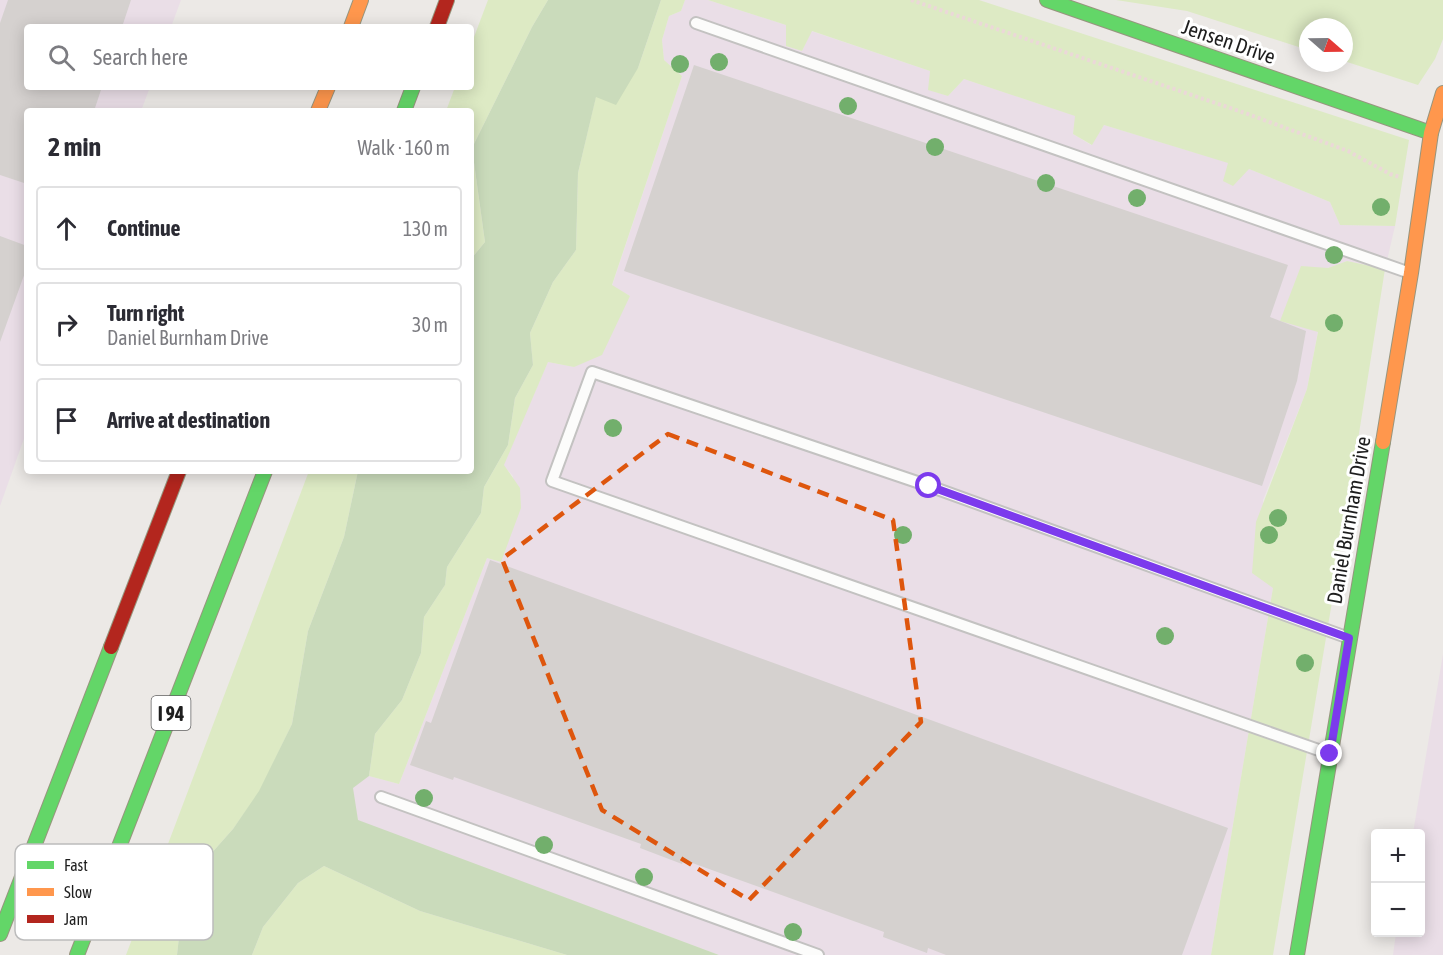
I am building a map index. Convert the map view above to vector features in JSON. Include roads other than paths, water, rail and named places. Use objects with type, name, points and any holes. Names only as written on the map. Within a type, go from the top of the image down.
[{"type":"main road","points":[[352,24],[361,0]]},
{"type":"main road","points":[[438,24],[447,0]]},
{"type":"main road","name":"Jensen Drive","points":[[1047,0],[1431,132]]},
{"type":"main road","points":[[319,108],[327,90]]},
{"type":"main road","points":[[405,108],[412,90]]},
{"type":"main road","name":"Daniel Burnham Drive","points":[[1297,955],[1411,273],[1431,132],[1443,93]]},
{"type":"main road","points":[[35,844],[178,474]]},
{"type":"main road","name":"I 94","points":[[120,844],[264,474]]},
{"type":"main road","points":[[0,934],[15,895]]},
{"type":"main road","name":"I 94","points":[[77,955],[83,940]]},
{"type":"lane","points":[[696,23],[1411,273]]},
{"type":"lane","points":[[1330,754],[552,481],[592,372],[929,486],[1349,638]]},
{"type":"lane","points":[[381,797],[818,955]]}]
